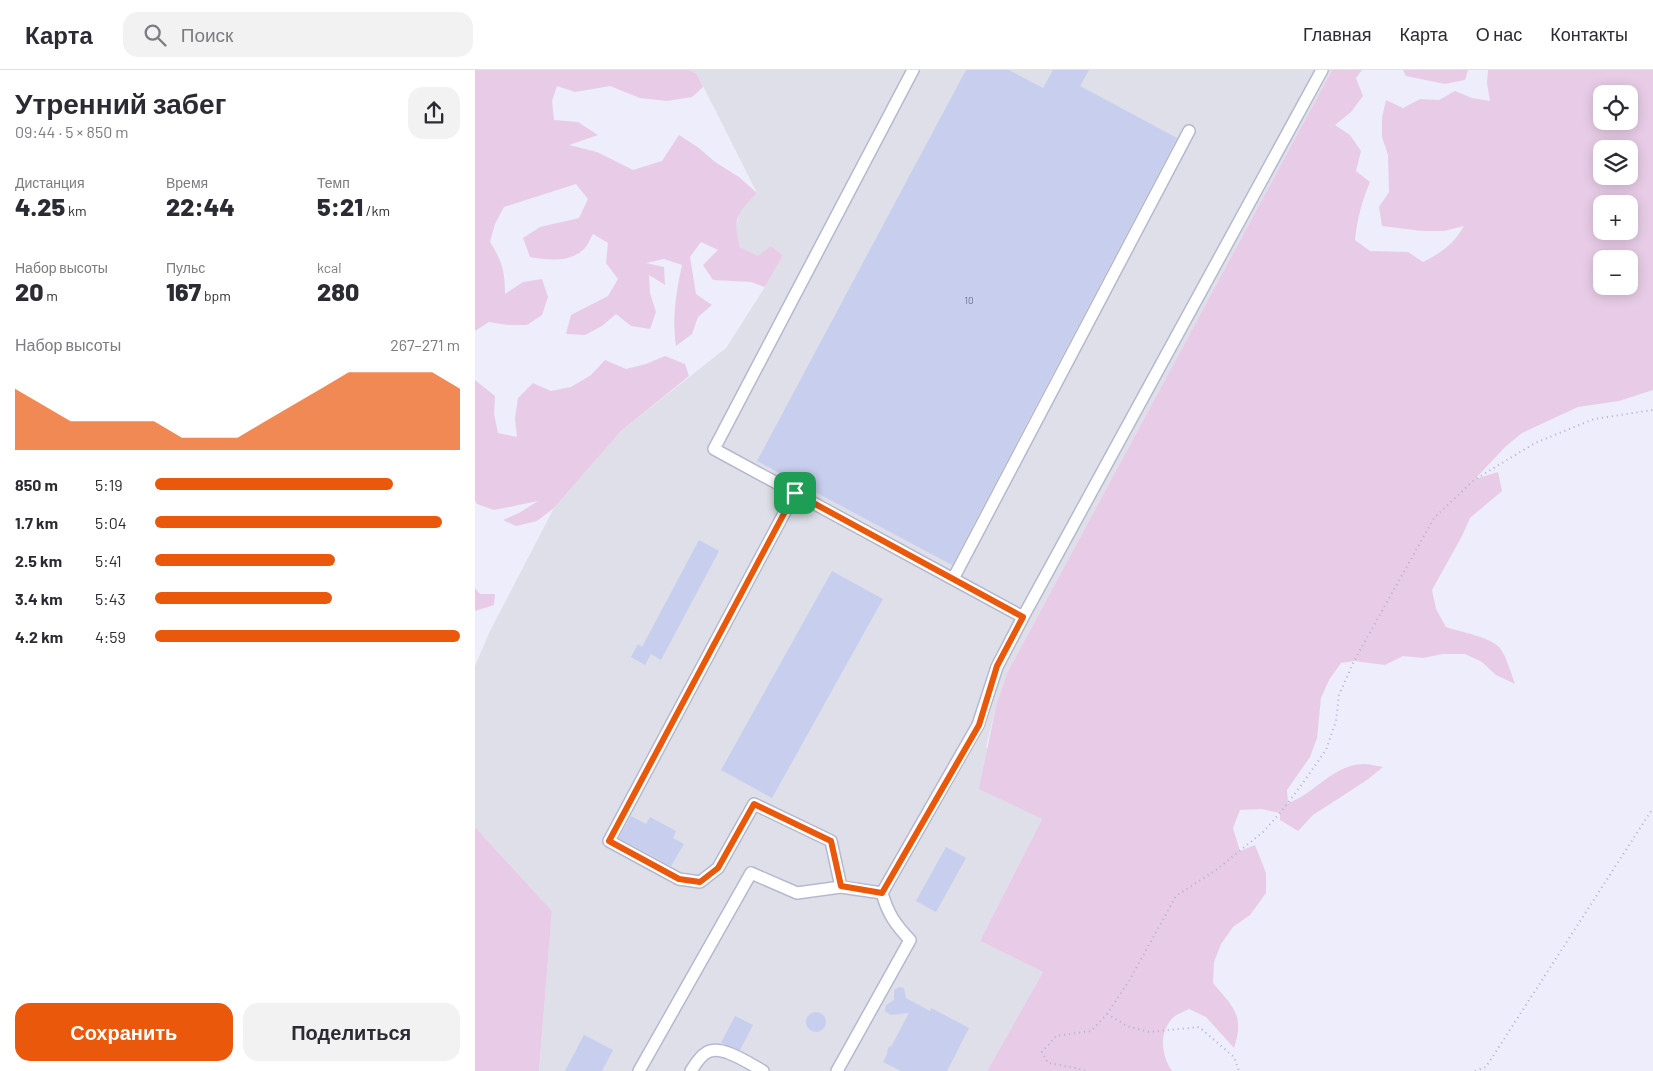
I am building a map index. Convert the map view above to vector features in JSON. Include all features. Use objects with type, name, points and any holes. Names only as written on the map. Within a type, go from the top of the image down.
[{"type":"lane","points":[[913,70],[715,449],[1023,617]]},
{"type":"lane","points":[[837,1071],[910,940],[887,910],[882,893],[979,725],[997,666],[1322,70]]},
{"type":"lane","points":[[953,579],[1189,131]]},
{"type":"lane","points":[[795,493],[609,841],[679,879],[700,882],[718,868],[754,804],[831,841],[841,886]]},
{"type":"lane","points":[[639,1071],[751,873],[797,893],[841,886],[882,893]]},
{"type":"lane","points":[[691,1071],[700,1058],[707,1052],[715,1050],[725,1051],[763,1071]]},
{"type":"path","points":[[1085,1071],[1048,1063],[1042,1052],[1057,1036],[1091,1031],[1107,1014],[1129,981],[1176,896],[1215,870],[1263,832],[1280,813],[1326,750],[1336,721],[1339,695],[1354,661],[1434,518],[1474,480],[1535,443],[1594,420],[1653,410]]},
{"type":"path","points":[[1483,1071],[1653,808]]},
{"type":"path","points":[[1107,1014],[1127,1026],[1149,1032],[1199,1027],[1234,1057],[1239,1071]]},
{"type":"path","points":[[1475,1071],[1486,1067]]},
{"type":"shaded area","points":[[475,70],[689,70],[697,74],[703,87],[692,97],[667,101],[640,98],[610,86],[575,92],[557,86],[552,101],[554,120],[578,122],[598,135],[569,145],[597,152],[633,170],[662,161],[679,135],[739,177],[757,193],[738,217],[736,230],[740,247],[758,256],[771,246],[783,255],[765,287],[751,282],[713,280],[703,265],[718,250],[701,242],[690,257],[696,294],[712,305],[698,317],[692,334],[676,346],[674,326],[675,305],[682,265],[664,259],[646,263],[664,267],[665,285],[649,275],[650,293],[656,312],[650,329],[631,326],[616,314],[602,326],[585,335],[566,334],[571,315],[608,296],[618,279],[606,263],[608,243],[593,234],[586,247],[577,254],[564,259],[550,260],[530,257],[523,238],[540,227],[579,218],[588,199],[576,184],[504,207],[495,224],[490,242],[502,267],[505,294],[523,282],[542,279],[548,297],[542,315],[527,325],[507,325],[489,322],[475,331]]},
{"type":"shaded area","points":[[689,70],[1332,70],[1007,673],[996,706],[986,747],[1042,819],[980,941],[1043,972],[987,1071],[539,1071],[552,911],[475,827],[475,666],[490,631],[554,508],[621,431],[726,348],[783,255],[771,246],[758,257],[740,247],[735,229],[741,209],[757,193],[697,74]]},
{"type":"shaded area","points":[[1332,70],[1362,70],[1356,78],[1363,96],[1351,112],[1335,125],[1350,135],[1361,151],[1356,171],[1370,182],[1360,210],[1355,240],[1370,251],[1408,252],[1423,262],[1446,247],[1456,238],[1464,226],[1444,231],[1422,231],[1382,226],[1379,207],[1389,192],[1388,155],[1382,137],[1382,118],[1386,100],[1403,108],[1420,99],[1439,100],[1455,91],[1472,98],[1490,101],[1487,83],[1488,70],[1653,70],[1653,390],[1619,401],[1578,407],[1522,433],[1506,446],[1475,479],[1498,472],[1502,491],[1470,518],[1432,590],[1436,609],[1446,627],[1496,644],[1505,656],[1515,684],[1496,675],[1482,662],[1465,654],[1443,654],[1423,658],[1403,656],[1385,665],[1354,661],[1341,663],[1329,680],[1321,698],[1317,738],[1310,757],[1287,790],[1288,803],[1298,799],[1342,769],[1363,764],[1383,767],[1367,780],[1313,815],[1298,831],[1280,820],[1280,813],[1261,809],[1240,810],[1233,828],[1240,851],[1255,845],[1266,873],[1266,893],[1250,915],[1233,927],[1221,944],[1214,962],[1213,983],[1231,1005],[1237,1019],[1237,1037],[1234,1048],[1206,1017],[1189,1009],[1175,1016],[1166,1028],[1164,1035],[1165,1058],[1172,1071],[987,1071],[1043,972],[980,941],[1042,819],[979,789],[996,706],[1007,673]]},
{"type":"shaded area","points":[[1403,70],[1468,70],[1465,80],[1445,84],[1406,76]]},
{"type":"shaded area","points":[[665,356],[685,364],[689,376],[621,431],[554,508],[537,521],[516,526],[503,520],[538,501],[494,510],[477,504],[475,501],[475,380],[495,396],[494,414],[498,433],[517,437],[515,418],[518,398],[533,383],[551,391],[571,387],[591,375],[605,360],[626,369],[646,364]]},
{"type":"shaded area","points":[[475,588],[480,594],[495,594],[494,605],[475,611]]},
{"type":"shaded area","points":[[475,827],[552,911],[539,1071],[475,1071]]},
{"type":"building","points":[[966,70],[1009,70],[1043,88],[1053,70],[1089,70],[1080,86],[1177,138],[952,565],[757,461]]},
{"type":"building","points":[[699,540],[719,551],[661,660],[651,654],[645,665],[631,657],[638,644],[642,647]]},
{"type":"building","points":[[832,571],[883,599],[772,798],[721,770]]},
{"type":"building","points":[[631,816],[646,824],[650,817],[676,831],[673,838],[684,844],[671,866],[619,838]]},
{"type":"building","points":[[946,847],[966,858],[936,912],[916,901]]},
{"type":"building","points":[[899,987],[904,988],[906,998],[930,1011],[931,1008],[969,1028],[947,1071],[901,1071],[883,1062],[888,1048],[892,1045],[909,1013],[891,1015],[885,1011],[886,1005],[894,1000],[894,990]]},
{"type":"building","points":[[816,1012],[823,1015],[826,1022],[823,1029],[816,1032],[809,1029],[806,1022],[809,1015]]},
{"type":"building","points":[[735,1016],[753,1025],[740,1050],[721,1043]]},
{"type":"building","points":[[584,1035],[613,1050],[602,1071],[565,1071]]},
{"type":"route","points":[[795,493],[1023,617],[997,666],[979,725],[882,893],[841,886],[831,841],[754,804],[718,868],[700,882],[679,879],[609,841],[795,493]]}]
